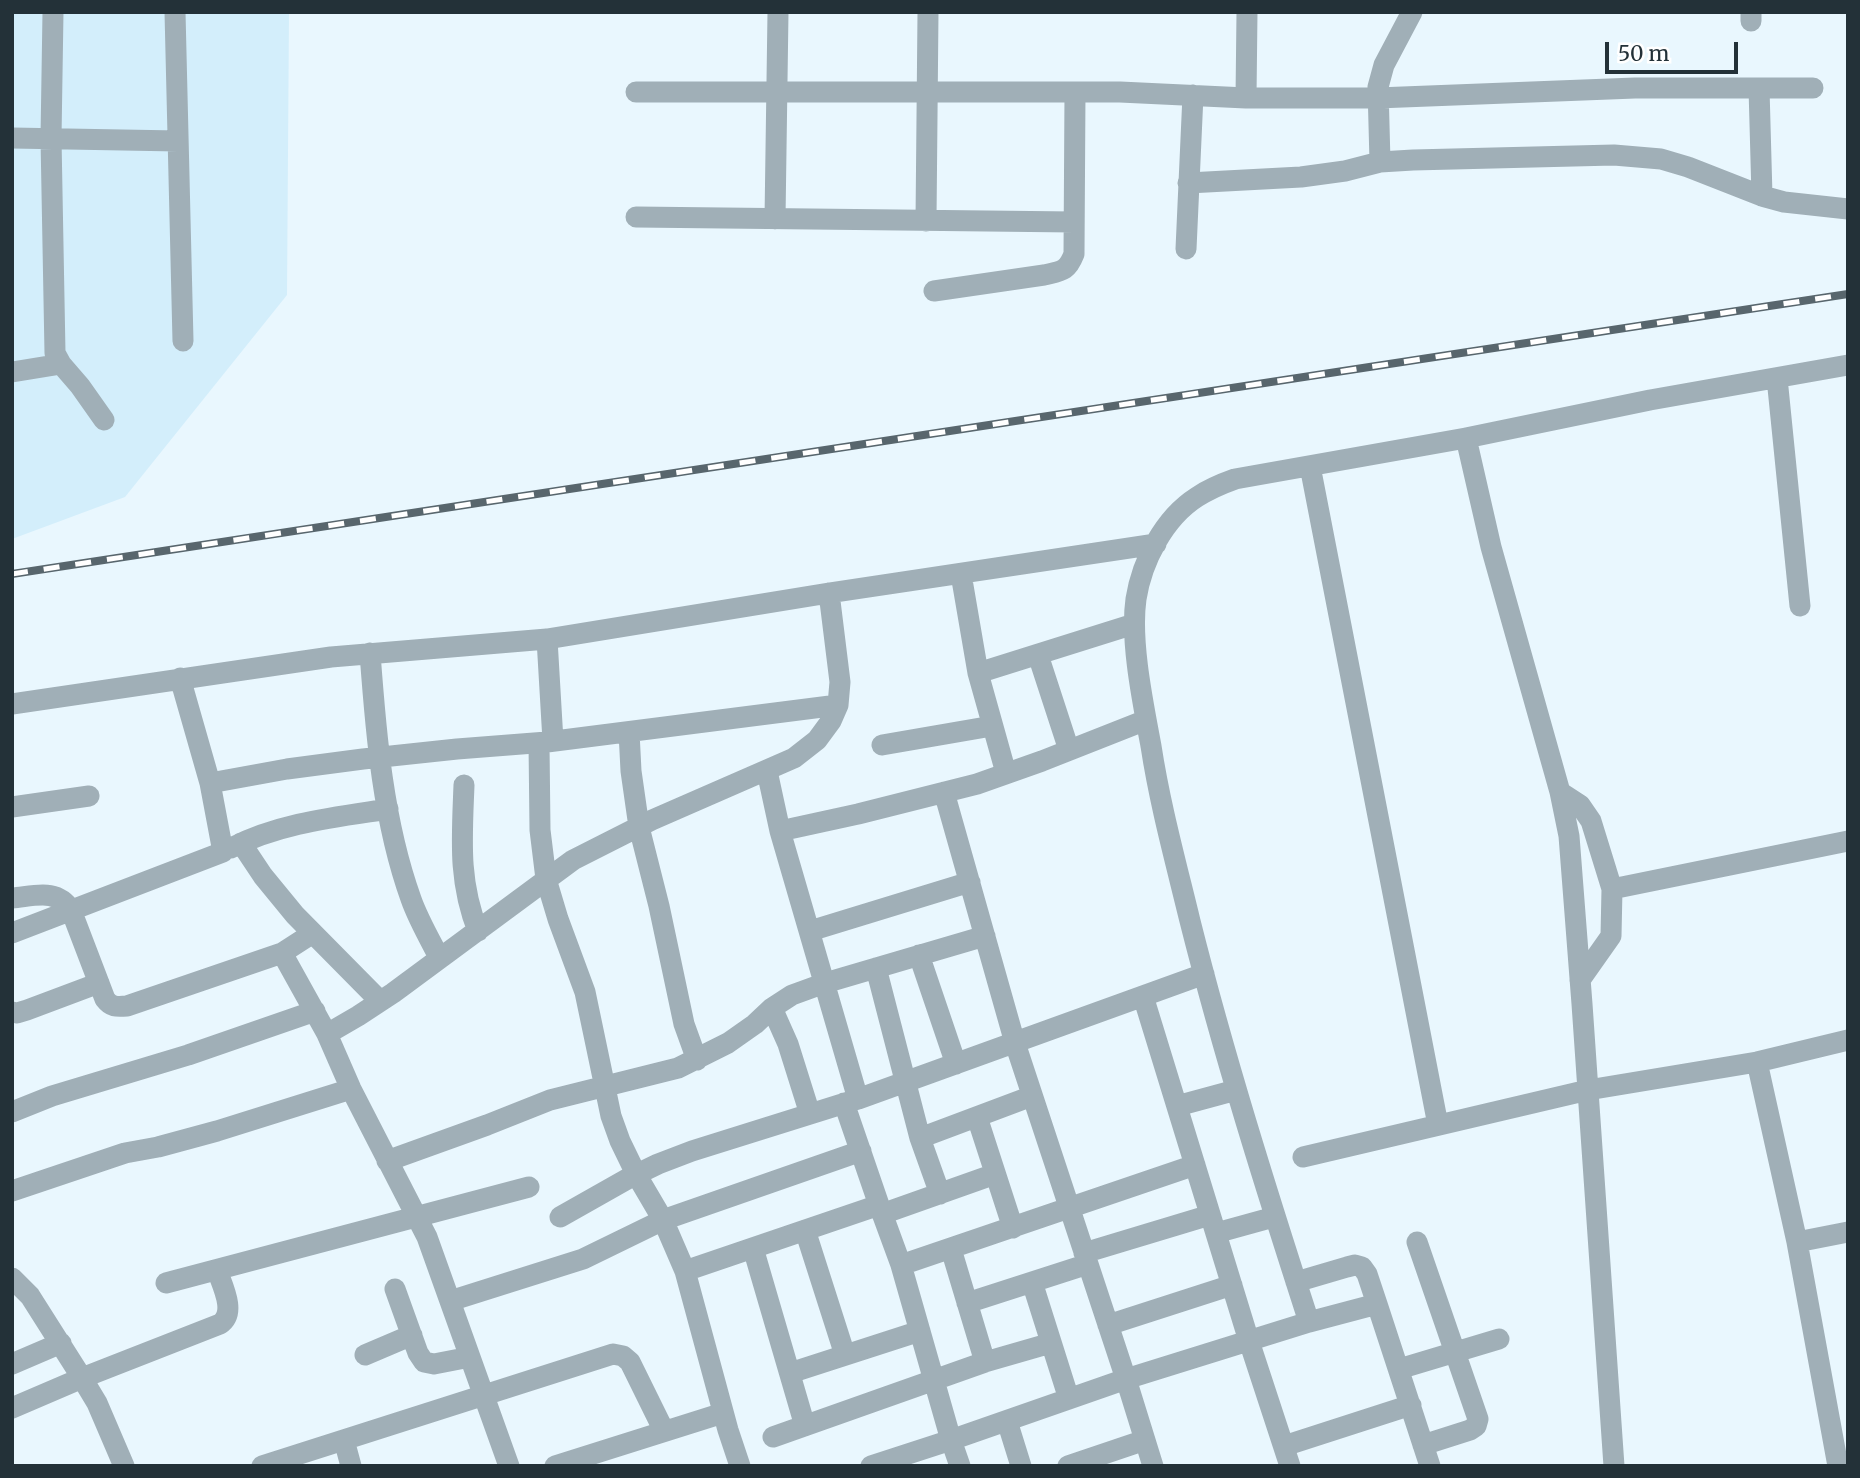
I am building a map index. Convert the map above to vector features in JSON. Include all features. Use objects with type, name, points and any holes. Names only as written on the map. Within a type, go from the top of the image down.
[{"type":"street","points":[[53,12],[51,138],[55,353],[104,420]]},
{"type":"street","points":[[175,12],[183,341]]},
{"type":"street","points":[[775,219],[778,12]]},
{"type":"street","points":[[926,221],[928,12]]},
{"type":"street","points":[[1246,98],[1247,12]]},
{"type":"street","points":[[1380,162],[1378,87],[1384,65],[1412,12]]},
{"type":"street","points":[[636,92],[1075,92],[1193,94],[1246,98],[1377,98],[1635,88],[1813,88]]},
{"type":"street","points":[[1759,88],[1762,196]]},
{"type":"street","points":[[934,291],[1060,271],[1070,265],[1074,254],[1075,92]]},
{"type":"street","points":[[1186,249],[1193,94]]},
{"type":"street","points":[[12,138],[178,141]]},
{"type":"street","points":[[1188,183],[1301,177],[1345,171],[1380,162],[1614,155],[1661,159],[1784,202],[1848,209]]},
{"type":"street","points":[[636,217],[1074,222]]},
{"type":"street","points":[[12,373],[61,364]]},
{"type":"street","points":[[1309,1322],[1236,1090],[1159,796],[1146,720],[1135,624],[1136,599],[1142,572],[1156,544],[1173,517],[1194,498],[1235,479],[1848,365]]},
{"type":"street","points":[[1777,378],[1800,606]]},
{"type":"street","points":[[1465,438],[1491,547],[1560,792],[1569,836],[1614,1466]]},
{"type":"street","points":[[1310,466],[1438,1125]]},
{"type":"street","points":[[12,704],[331,657],[547,639],[1156,544]]},
{"type":"street","points":[[961,574],[978,673],[1006,773]]},
{"type":"street","points":[[327,1034],[380,1001],[573,860],[639,827],[794,758],[817,740],[831,721],[838,705],[840,682],[829,593]]},
{"type":"street","points":[[978,673],[1135,624]]},
{"type":"street","points":[[547,639],[546,742],[540,830],[546,879],[585,992],[611,1116],[620,1141],[663,1220],[685,1271],[740,1466]]},
{"type":"street","points":[[370,653],[380,757],[398,859],[411,900],[439,957]]},
{"type":"street","points":[[1038,655],[1069,750]]},
{"type":"street","points":[[180,678],[210,783],[232,847],[263,876],[295,915],[380,1001]]},
{"type":"street","points":[[210,783],[287,769],[380,757],[546,742],[838,705]]},
{"type":"street","points":[[780,831],[977,784],[1146,720]]},
{"type":"street","points":[[882,745],[992,726]]},
{"type":"street","points":[[629,732],[639,827],[684,1024],[697,1060]]},
{"type":"street","points":[[767,771],[780,831],[825,983],[860,1151],[901,1265],[960,1466]]},
{"type":"street","points":[[464,785],[464,887],[469,910],[478,931]]},
{"type":"street","points":[[1560,792],[1580,805],[1591,821],[1612,888],[1611,936],[1580,980]]},
{"type":"street","points":[[944,793],[1015,1043],[1153,1466]]},
{"type":"street","points":[[12,807],[89,796]]},
{"type":"street","points":[[12,933],[274,831],[388,808]]},
{"type":"street","points":[[1612,888],[1848,841]]},
{"type":"street","points":[[810,931],[970,882]]},
{"type":"street","points":[[12,898],[47,895],[58,896],[66,901],[105,999],[110,1005],[117,1007],[127,1006],[282,953],[313,933]]},
{"type":"street","points":[[387,1161],[550,1100],[678,1069],[729,1043],[792,995],[985,936]]},
{"type":"street","points":[[282,953],[327,1034],[351,1089],[426,1237],[509,1466]]},
{"type":"street","points":[[919,955],[956,1064]]},
{"type":"street","points":[[876,968],[920,1138],[940,1194]]},
{"type":"street","points":[[560,1217],[636,1174],[692,1151],[851,1101],[1204,974]]},
{"type":"street","points":[[12,1012],[27,1010],[99,983]]},
{"type":"street","points":[[1143,996],[1287,1456],[1410,1405]]},
{"type":"street","points":[[772,1009],[788,1044],[810,1114]]},
{"type":"street","points":[[12,1112],[52,1096],[188,1055],[315,1011]]},
{"type":"street","points":[[1303,1157],[1588,1090],[1757,1062],[1848,1040]]},
{"type":"street","points":[[1757,1062],[1840,1424],[1838,1466]]},
{"type":"street","points":[[12,1191],[125,1153],[217,1131],[351,1089]]},
{"type":"street","points":[[1177,1105],[1236,1090]]},
{"type":"street","points":[[920,1138],[1032,1096]]},
{"type":"street","points":[[977,1117],[1013,1228]]},
{"type":"street","points":[[450,1301],[583,1259],[663,1220],[860,1151]]},
{"type":"street","points":[[901,1265],[1195,1165]]},
{"type":"street","points":[[685,1271],[805,1230],[940,1194],[995,1174]]},
{"type":"street","points":[[166,1283],[529,1187]]},
{"type":"street","points":[[967,1303],[1032,1282],[1086,1259],[1213,1224],[1274,1217]]},
{"type":"street","points":[[805,1230],[845,1355]]},
{"type":"street","points":[[1797,1242],[1848,1232]]},
{"type":"street","points":[[1417,1242],[1478,1419],[1476,1426],[1469,1430],[1423,1445]]},
{"type":"street","points":[[753,1248],[805,1426]]},
{"type":"street","points":[[951,1249],[985,1362]]},
{"type":"street","points":[[1296,1282],[1354,1265],[1362,1267],[1367,1274],[1430,1466]]},
{"type":"street","points":[[12,1408],[226,1320],[229,1312],[217,1270]]},
{"type":"street","points":[[12,1279],[30,1296],[97,1403],[124,1466]]},
{"type":"street","points":[[1032,1282],[1069,1399]]},
{"type":"street","points":[[1108,1325],[1232,1285]]},
{"type":"street","points":[[395,1289],[418,1353],[424,1362],[434,1364],[470,1357]]},
{"type":"street","points":[[871,1466],[1126,1379],[1309,1322],[1377,1304]]},
{"type":"street","points":[[790,1373],[920,1331]]},
{"type":"street","points":[[365,1355],[412,1335]]},
{"type":"street","points":[[1399,1368],[1499,1339]]},
{"type":"street","points":[[12,1364],[61,1343]]},
{"type":"street","points":[[773,1437],[985,1362],[1051,1343]]},
{"type":"street","points":[[262,1466],[613,1354],[623,1356],[630,1362],[664,1431]]},
{"type":"street","points":[[555,1466],[723,1413]]},
{"type":"street","points":[[1007,1421],[1021,1466]]},
{"type":"street","points":[[344,1440],[351,1466]]},
{"type":"street","points":[[1081,1464],[1145,1440]]},
{"type":"shaded area","points":[[12,12],[289,12],[287,295],[125,497],[12,539]]},
{"type":"railway","points":[[12,574],[1848,294]]}]
